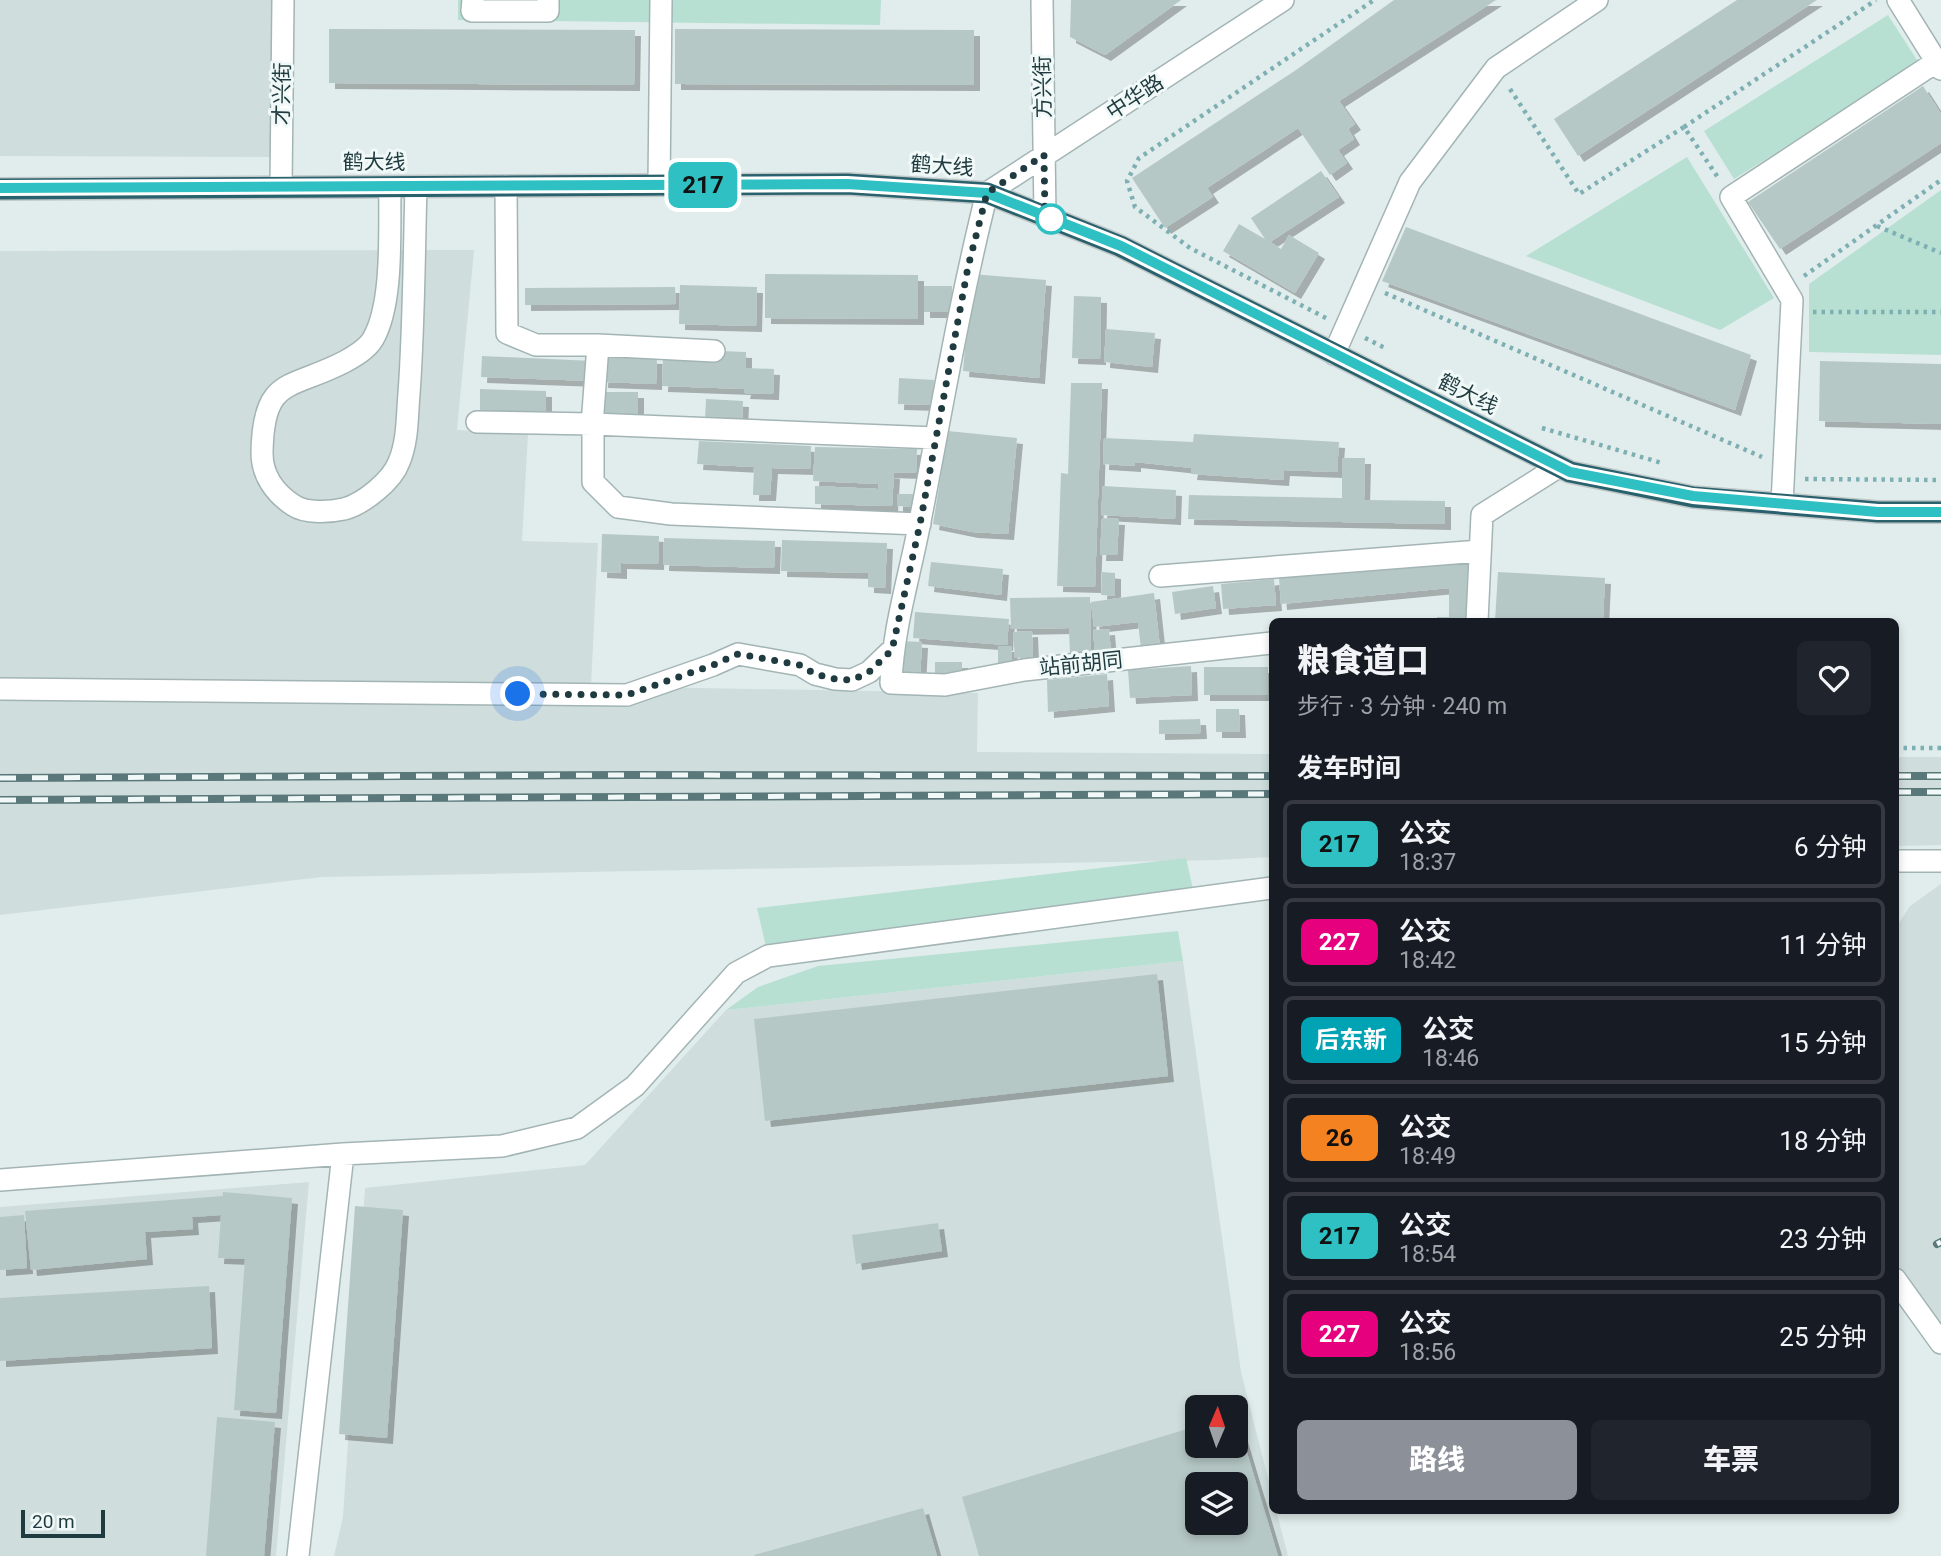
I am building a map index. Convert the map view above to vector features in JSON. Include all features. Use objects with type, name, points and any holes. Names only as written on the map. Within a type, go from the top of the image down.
[{"type":"highway","name":"鹤大线","points":[[0,188],[847,184],[987,193],[1121,246],[1570,472],[1693,496],[1878,512],[1941,512]]},
{"type":"street","name":"才兴街","points":[[281,187],[283,0]]},
{"type":"street","points":[[473,0],[472,11],[548,11],[548,0]]},
{"type":"street","points":[[659,185],[661,0]]},
{"type":"street","name":"方兴街","points":[[1041,0],[1045,216]]},
{"type":"street","name":"中华路","points":[[987,193],[1283,0]]},
{"type":"street","points":[[1334,354],[1410,182],[1496,68],[1597,0]]},
{"type":"street","points":[[1782,504],[1792,300],[1731,197],[1939,65],[1899,0]]},
{"type":"street","points":[[506,186],[507,333],[536,345],[714,351]]},
{"type":"street","points":[[390,187],[387,278],[382,317],[372,340],[356,356],[285,386],[269,404],[262,429],[262,461],[273,489],[295,507],[330,512],[354,506],[378,490],[399,464],[406,432],[410,377],[416,187]]},
{"type":"street","points":[[0,689],[627,695],[738,654],[800,665],[815,674],[835,679],[852,680],[869,672],[892,650],[920,524],[968,267],[987,193]]},
{"type":"street","points":[[598,345],[593,424],[593,482],[618,508],[671,513],[920,524]]},
{"type":"street","points":[[477,422],[936,438]]},
{"type":"street","points":[[1477,618],[1482,515],[1558,467]]},
{"type":"street","points":[[1160,576],[1480,551]]},
{"type":"street","name":"站前胡同","points":[[892,650],[891,683],[944,685],[1024,670],[1269,643]]},
{"type":"street","points":[[1899,867],[1941,861]]},
{"type":"street","points":[[0,1180],[343,1154],[502,1146],[577,1128],[635,1086],[736,973],[768,956],[1269,888]]},
{"type":"street","points":[[298,1556],[343,1154]]},
{"type":"street","points":[[1899,1285],[1941,1343]]},
{"type":"path","points":[[1374,0],[1139,158],[1127,181],[1135,207],[1190,248],[1395,354]]},
{"type":"path","points":[[1496,68],[1579,194],[1877,0]]},
{"type":"path","points":[[1684,127],[1731,197]]},
{"type":"path","points":[[1786,289],[1941,180]]},
{"type":"path","points":[[1876,225],[1941,253]]},
{"type":"path","points":[[1364,285],[1783,472],[1811,479],[1941,480]]},
{"type":"path","points":[[1791,312],[1941,312]]},
{"type":"path","points":[[1531,425],[1674,467]]},
{"type":"path","points":[[1783,472],[1811,479]]},
{"type":"path","points":[[1899,748],[1941,748]]},
{"type":"shaded area","points":[[0,0],[273,0],[271,157],[0,156]]},
{"type":"shaded area","points":[[474,250],[457,430],[528,434],[522,541],[598,543],[591,686],[978,693],[977,752],[1269,754],[1269,857],[322,877],[0,915],[0,251]]},
{"type":"shaded area","points":[[1899,757],[1941,757],[1941,845],[1899,846]]},
{"type":"shaded area","points":[[1941,884],[1941,1324],[1899,1266],[1899,923],[1910,906]]},
{"type":"shaded area","points":[[1183,961],[1241,1372],[1247,1395],[1185,1395],[1185,1458],[1248,1458],[1248,1400],[1269,1482],[1269,1514],[1277,1514],[1288,1556],[334,1556],[343,1517],[365,1188],[585,1165],[726,1010]]},
{"type":"shaded area","points":[[309,1182],[276,1556],[0,1556],[0,1207]]},
{"type":"green space","points":[[458,0],[881,0],[880,25],[458,20]]},
{"type":"green space","points":[[1888,15],[1919,63],[1734,179],[1704,131]]},
{"type":"green space","points":[[1687,157],[1774,298],[1720,330],[1526,256]]},
{"type":"green space","points":[[1941,190],[1941,355],[1809,352],[1809,284]]},
{"type":"green space","points":[[1186,858],[1193,889],[766,947],[757,908]]},
{"type":"green space","points":[[1178,931],[1183,961],[726,1010],[758,987],[818,966]]},
{"type":"building","points":[[1071,0],[1181,0],[1105,55],[1070,37]]},
{"type":"building","points":[[1394,0],[1496,0],[1339,101],[1355,124],[1348,129],[1354,139],[1338,150],[1347,163],[1330,175],[1298,128],[1207,188],[1213,197],[1165,228],[1132,178],[1296,70]]},
{"type":"building","points":[[1737,0],[1817,0],[1578,156],[1554,119]]},
{"type":"building","points":[[329,29],[635,30],[634,85],[329,83]]},
{"type":"building","points":[[675,29],[974,30],[974,85],[675,84]]},
{"type":"building","points":[[1923,86],[1941,114],[1941,143],[1780,249],[1748,202]]},
{"type":"building","points":[[1321,171],[1339,197],[1270,242],[1281,249],[1289,235],[1319,253],[1295,293],[1223,251],[1239,224],[1265,239],[1251,218]]},
{"type":"building","points":[[1406,227],[1751,355],[1735,410],[1382,281]]},
{"type":"building","points":[[765,274],[918,275],[918,319],[765,318]]},
{"type":"building","points":[[971,274],[1046,280],[1039,378],[963,371]]},
{"type":"building","points":[[680,285],[757,287],[756,326],[679,324]]},
{"type":"building","points":[[924,286],[952,286],[952,312],[924,312]]},
{"type":"building","points":[[675,287],[676,304],[525,305],[525,288]]},
{"type":"building","points":[[1074,296],[1101,297],[1100,359],[1072,358]]},
{"type":"building","points":[[1106,329],[1155,333],[1152,367],[1104,362]]},
{"type":"building","points":[[720,351],[746,352],[746,368],[774,369],[773,394],[744,393],[745,389],[662,386],[663,359],[719,362]]},
{"type":"building","points":[[482,356],[593,361],[592,381],[481,377]]},
{"type":"building","points":[[603,356],[657,358],[656,384],[602,382]]},
{"type":"building","points":[[1820,361],[1941,364],[1941,424],[1819,421]]},
{"type":"building","points":[[899,378],[934,380],[933,405],[898,404]]},
{"type":"building","points":[[1071,383],[1102,383],[1095,587],[1057,586],[1061,473],[1068,474]]},
{"type":"building","points":[[480,389],[546,391],[546,414],[480,412]]},
{"type":"building","points":[[601,392],[638,392],[638,414],[601,414]]},
{"type":"building","points":[[706,399],[743,401],[742,422],[705,421]]},
{"type":"building","points":[[948,431],[1017,438],[1008,534],[972,532],[933,524]]},
{"type":"building","points":[[1194,434],[1339,442],[1337,472],[1284,470],[1283,480],[1191,474],[1192,468],[1135,462],[1135,466],[1103,464],[1104,438],[1193,442]]},
{"type":"building","points":[[699,441],[811,446],[810,469],[772,468],[770,495],[753,495],[754,467],[697,464]]},
{"type":"building","points":[[815,447],[917,449],[916,473],[885,472],[894,473],[892,506],[815,504],[815,486],[878,489],[879,484],[813,481]]},
{"type":"building","points":[[1342,458],[1365,458],[1364,500],[1445,501],[1445,524],[1188,519],[1189,495],[1342,498]]},
{"type":"building","points":[[1103,486],[1176,490],[1175,519],[1101,515]]},
{"type":"building","points":[[897,494],[916,494],[916,507],[897,506]]},
{"type":"building","points":[[1102,518],[1119,519],[1117,555],[1100,555]]},
{"type":"building","points":[[602,534],[659,536],[658,564],[621,563],[621,573],[601,572]]},
{"type":"building","points":[[664,538],[775,541],[774,568],[663,565]]},
{"type":"building","points":[[782,540],[887,543],[885,588],[868,587],[868,573],[781,571]]},
{"type":"building","points":[[931,562],[1003,569],[1001,595],[928,586]]},
{"type":"building","points":[[1468,563],[1467,618],[1437,618],[1449,617],[1449,588],[1281,604],[1279,578]]},
{"type":"building","points":[[1102,572],[1115,573],[1115,596],[1101,595]]},
{"type":"building","points":[[1498,572],[1605,578],[1603,618],[1495,618]]},
{"type":"building","points":[[1274,579],[1276,605],[1223,609],[1221,584]]},
{"type":"building","points":[[1213,586],[1216,608],[1175,614],[1172,592]]},
{"type":"building","points":[[1154,593],[1160,648],[1141,649],[1138,622],[1094,627],[1091,602]]},
{"type":"building","points":[[1090,597],[1091,656],[1070,656],[1069,628],[1011,629],[1010,598]]},
{"type":"building","points":[[915,612],[1009,619],[1007,645],[913,638]]},
{"type":"building","points":[[1109,629],[1111,653],[1095,653],[1093,630]]},
{"type":"building","points":[[1032,631],[1033,657],[1015,658],[1013,632]]},
{"type":"building","points":[[901,641],[922,642],[920,679],[899,678]]},
{"type":"building","points":[[998,646],[1012,646],[1011,667],[998,666]]},
{"type":"building","points":[[935,662],[962,662],[962,676],[935,676]]},
{"type":"building","points":[[1191,666],[1192,695],[1130,698],[1128,670]]},
{"type":"building","points":[[1204,667],[1268,667],[1268,695],[1204,695]]},
{"type":"building","points":[[1107,674],[1109,706],[1048,712],[1047,680]]},
{"type":"building","points":[[1216,709],[1239,709],[1240,732],[1216,732]]},
{"type":"building","points":[[1200,719],[1201,733],[1159,734],[1159,720]]},
{"type":"building","points":[[1157,974],[1168,1076],[765,1121],[754,1019]]},
{"type":"building","points":[[223,1192],[292,1198],[276,1413],[234,1410],[245,1259],[218,1258],[221,1215],[192,1217],[193,1229],[145,1232],[147,1259],[31,1270],[25,1211],[223,1196]]},
{"type":"building","points":[[355,1206],[403,1210],[387,1438],[339,1434]]},
{"type":"building","points":[[24,1215],[27,1268],[0,1270],[0,1217]]},
{"type":"building","points":[[938,1223],[942,1251],[856,1264],[852,1235]]},
{"type":"building","points":[[209,1286],[212,1348],[0,1361],[0,1298]]},
{"type":"building","points":[[217,1417],[275,1422],[264,1556],[206,1556]]},
{"type":"building","points":[[1185,1430],[1185,1458],[1248,1456],[1278,1556],[979,1556],[962,1497]]},
{"type":"building","points":[[923,1508],[937,1556],[754,1556],[754,1555]]},
{"type":"railway","points":[[0,778],[1269,776]]},
{"type":"railway","points":[[1899,776],[1941,776]]},
{"type":"railway","points":[[1899,792],[1941,792]]},
{"type":"railway","points":[[0,800],[1269,794]]},
{"type":"railway","points":[[1937,1244],[1941,1242]]},
{"type":"bus line","name":"217","points":[[0,188],[847,184],[987,193],[1121,246],[1570,472],[1693,496],[1878,512],[1941,512]]},
{"type":"route","points":[[518,694],[627,695],[738,654],[800,665],[815,674],[835,679],[852,680],[869,672],[892,650],[920,524],[968,267],[987,193],[1044,155],[1045,216],[1051,219]]}]
